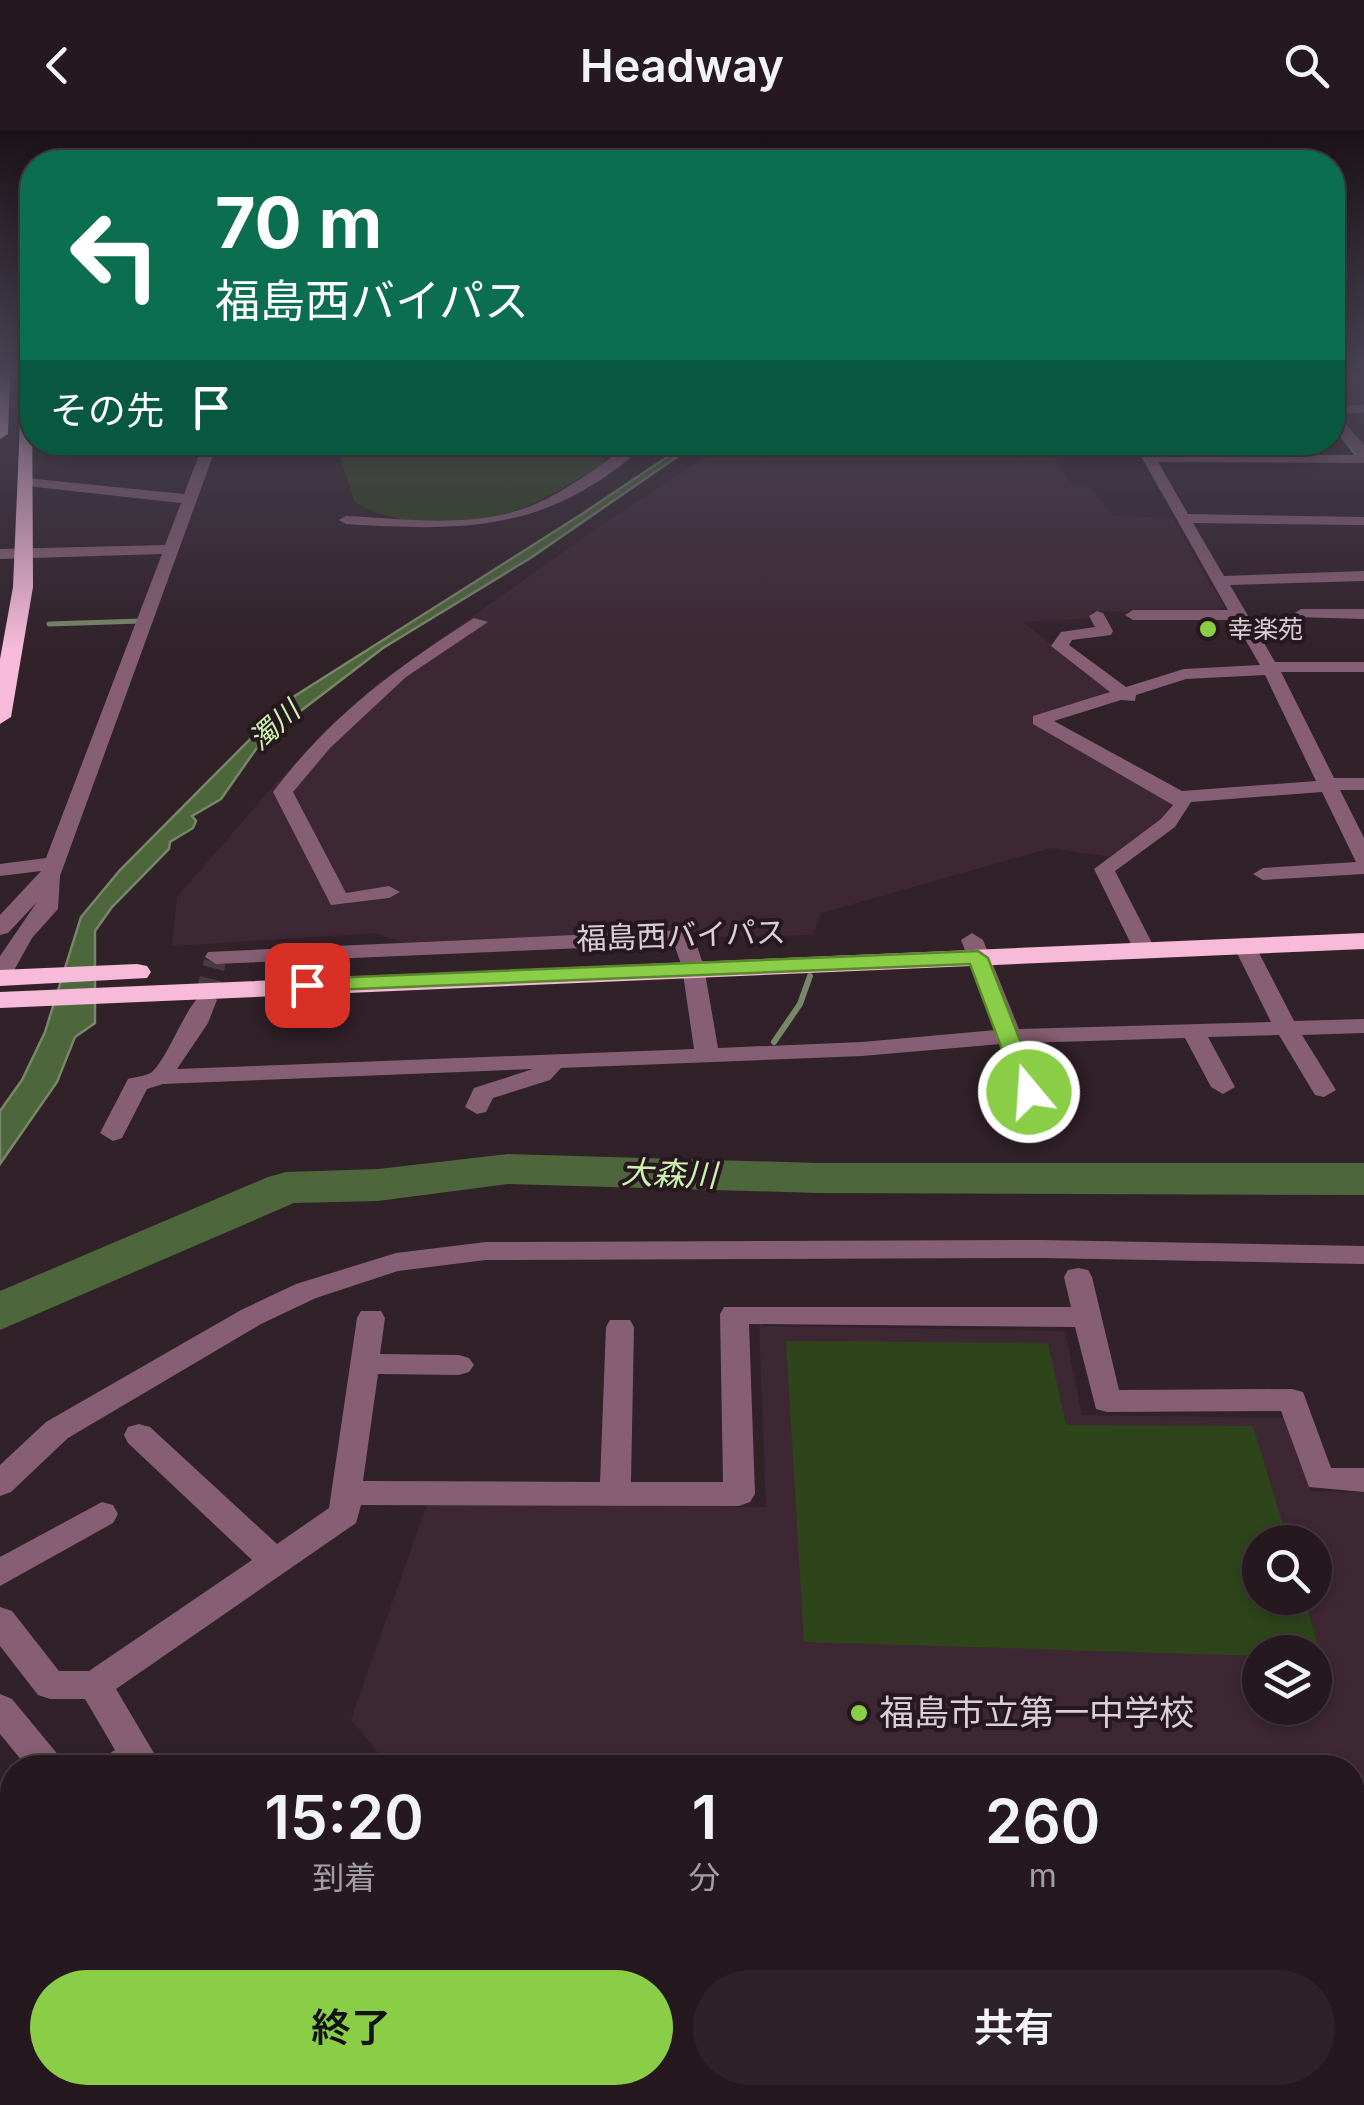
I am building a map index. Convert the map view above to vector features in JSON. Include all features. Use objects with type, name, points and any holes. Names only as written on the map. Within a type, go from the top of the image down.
[{"type":"highway","points":[[0,717],[11,666],[25,553],[27,467]]},
{"type":"highway","name":"福島西バイパス","points":[[4,986],[975,949],[1364,924]]},
{"type":"highway","name":"福島西バイパス","points":[[1141,941],[1244,945],[1364,941]]},
{"type":"street","points":[[4,986],[23,935],[47,909],[52,870],[202,467]]},
{"type":"street","points":[[346,520],[447,524],[516,515],[542,506],[603,467]]},
{"type":"street","points":[[1154,467],[1270,668],[1364,859]]},
{"type":"street","points":[[26,482],[189,499]]},
{"type":"street","points":[[1182,518],[1364,520]]},
{"type":"street","points":[[0,554],[169,549]]},
{"type":"street","points":[[1218,580],[1364,576]]},
{"type":"street","points":[[1301,614],[1364,614]]},
{"type":"street","points":[[1133,615],[1238,615]]},
{"type":"street","points":[[1096,616],[1105,631],[1067,636],[1060,646],[1130,698]]},
{"type":"street","points":[[389,892],[339,900],[283,792],[324,744],[400,672],[480,622]]},
{"type":"street","points":[[1364,666],[1184,674],[1130,698],[1039,720],[1179,797],[1364,784]]},
{"type":"street","points":[[1141,941],[1104,869],[1168,823],[1183,805],[1179,797]]},
{"type":"street","points":[[1263,874],[1364,868]]},
{"type":"street","points":[[0,870],[52,870]]},
{"type":"street","points":[[0,928],[52,870]]},
{"type":"street","points":[[215,960],[682,937],[691,959],[707,1055]]},
{"type":"street","points":[[1244,945],[1285,1026],[1324,1090]]},
{"type":"street","points":[[975,949],[1024,1072],[1034,1112]]},
{"type":"street","points":[[161,1077],[169,1059],[195,1032],[206,1000]]},
{"type":"street","points":[[113,1133],[138,1084],[161,1077],[862,1049],[1010,1036],[1364,1026]]},
{"type":"street","points":[[1193,1031],[1223,1087]]},
{"type":"street","points":[[477,1107],[484,1092],[541,1075],[554,1062]]},
{"type":"street","points":[[0,1484],[57,1430],[144,1377],[306,1291],[396,1262],[486,1251],[1042,1249],[1364,1255]]},
{"type":"street","points":[[1078,1277],[1107,1400],[1292,1400],[1320,1479],[1364,1480]]},
{"type":"street","points":[[346,1494],[738,1494],[734,1314],[1087,1317]]},
{"type":"street","points":[[0,1620],[50,1685],[95,1684],[345,1514],[371,1318]]},
{"type":"street","points":[[615,1494],[620,1326]]},
{"type":"street","points":[[365,1364],[459,1365]]},
{"type":"street","points":[[139,1435],[275,1562]]},
{"type":"street","points":[[0,1573],[102,1514]]},
{"type":"street","points":[[95,1684],[137,1755]]},
{"type":"street","points":[[0,1708],[40,1755]]},
{"type":"shaded area","points":[[343,467],[598,467],[522,508],[481,519],[415,521],[373,511],[355,502]]},
{"type":"shaded area","points":[[691,467],[1060,467],[1071,486],[1089,486],[1113,515],[1172,518],[1224,607],[1207,612],[1092,611],[1095,618],[1023,622],[1109,690],[1102,696],[1033,716],[1034,723],[1175,799],[1163,820],[1109,857],[1051,848],[821,913],[813,935],[718,937],[671,930],[403,943],[376,933],[172,946],[177,897],[275,784],[377,684],[607,521]]},
{"type":"shaded area","name":"福島市立第一中学校","points":[[759,1326],[1065,1331],[1082,1415],[1286,1418],[1311,1491],[1364,1492],[1364,1755],[380,1755],[351,1719],[427,1504],[766,1507]]},
{"type":"shaded area","points":[[786,1341],[1048,1343],[1066,1425],[1253,1426],[1283,1525],[1242,1525],[1242,1615],[1309,1615],[1315,1635],[1242,1635],[1242,1655],[804,1642]]},
{"type":"water","name":"濁川","points":[[652,467],[662,467],[532,557],[383,648],[298,713],[279,733],[261,742],[221,799],[192,816],[196,821],[193,828],[170,842],[169,849],[112,907],[95,931],[95,1023],[75,1037],[57,1082],[0,1164],[0,1111],[22,1080],[45,1032],[81,917],[120,870],[290,699]]},
{"type":"waterway","points":[[49,624],[141,621]]},
{"type":"waterway","points":[[774,1042],[800,1004],[810,976]]},
{"type":"waterway","name":"大森川","points":[[0,1312],[286,1188],[378,1185],[508,1169],[818,1178],[1364,1179]]},
{"type":"tunnel","points":[[205,1000],[215,962]]},
{"type":"place","name":"幸楽苑","points":[[1208,629]]},
{"type":"place","name":"福島市立第一中学校","points":[[859,1713]]},
{"type":"route","points":[[307,985],[978,958],[1029,1092]]}]
